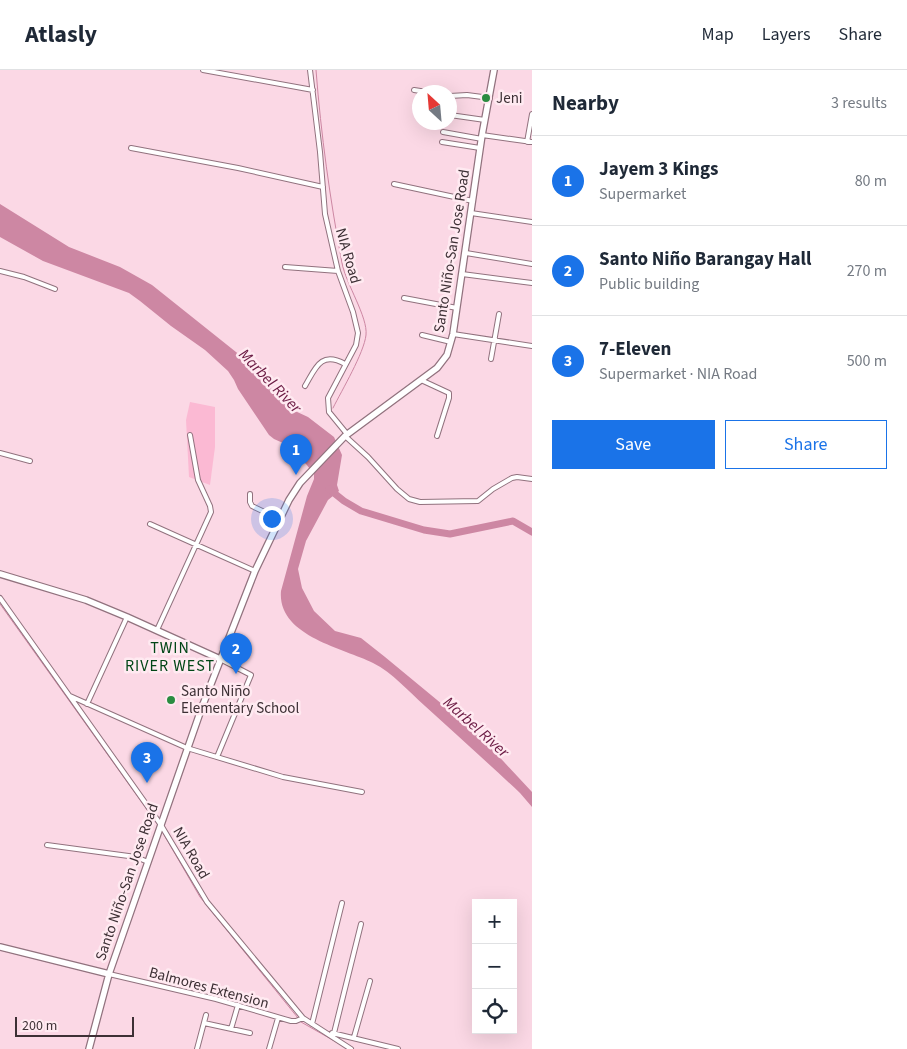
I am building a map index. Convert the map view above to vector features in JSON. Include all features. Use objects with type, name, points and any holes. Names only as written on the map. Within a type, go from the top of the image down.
[{"type":"main road","name":"Santo Niño-San Jose Road","points":[[89,1049],[108,974],[187,748],[255,571],[279,519],[292,494],[307,475],[346,435],[421,380],[442,362],[447,355],[454,334],[480,148],[494,70]]},
{"type":"main road","points":[[0,574],[70,594],[127,617],[220,659]]},
{"type":"main road","points":[[0,947],[108,974]]},
{"type":"street","points":[[203,70],[313,90]]},
{"type":"street","name":"NIA Road","points":[[310,70],[325,214],[338,271],[353,312],[358,333],[356,345],[330,393],[327,404],[332,416],[346,435]]},
{"type":"street","points":[[457,96],[490,98]]},
{"type":"street","points":[[526,142],[532,114]]},
{"type":"street","points":[[457,115],[485,120]]},
{"type":"street","points":[[443,132],[532,142]]},
{"type":"street","points":[[442,142],[480,148]]},
{"type":"street","points":[[131,148],[238,168],[323,188]]},
{"type":"street","points":[[394,184],[473,201]]},
{"type":"street","points":[[471,213],[532,222]]},
{"type":"street","points":[[466,253],[532,264]]},
{"type":"street","points":[[285,267],[338,271]]},
{"type":"street","points":[[0,271],[24,277],[55,289]]},
{"type":"street","points":[[462,274],[532,283]]},
{"type":"street","points":[[404,298],[457,308]]},
{"type":"street","points":[[491,358],[499,314]]},
{"type":"street","points":[[454,334],[532,346]]},
{"type":"street","points":[[422,335],[451,342]]},
{"type":"street","points":[[305,386],[317,365],[322,361],[328,358],[345,364]]},
{"type":"street","points":[[421,380],[449,393],[437,436]]},
{"type":"street","points":[[156,630],[211,512],[195,468],[190,435]]},
{"type":"street","points":[[346,435],[397,489],[409,499],[420,502],[478,501],[488,492],[512,478],[524,477],[532,479]]},
{"type":"street","points":[[0,453],[30,461]]},
{"type":"street","points":[[250,494],[252,506],[279,519]]},
{"type":"street","points":[[150,524],[255,571]]},
{"type":"street","name":"NIA Road","points":[[0,598],[161,824],[207,902],[303,1018],[344,1047],[351,1049]]},
{"type":"street","points":[[87,704],[127,617]]},
{"type":"street","points":[[217,757],[251,676],[220,659]]},
{"type":"street","points":[[68,695],[187,748],[283,777],[362,792]]},
{"type":"street","points":[[47,845],[136,857],[148,862]]},
{"type":"street","points":[[312,1024],[342,903]]},
{"type":"street","points":[[334,1033],[361,924]]},
{"type":"street","name":"Balmores Extension","points":[[108,974],[238,1005],[294,1022],[303,1018]]},
{"type":"street","points":[[354,1037],[370,981]]},
{"type":"street","points":[[231,1029],[238,1005]]},
{"type":"street","points":[[197,1049],[206,1015]]},
{"type":"street","points":[[269,1049],[278,1018]]},
{"type":"street","points":[[204,1022],[250,1033]]},
{"type":"street","points":[[325,1032],[354,1037],[398,1049]]},
{"type":"shaded area","points":[[0,204],[69,247],[120,267],[152,285],[246,360],[283,401],[334,437],[342,455],[337,485],[339,491],[328,500],[306,541],[298,569],[302,588],[314,611],[335,631],[361,638],[477,733],[532,792],[532,807],[520,793],[387,672],[373,663],[314,638],[300,630],[289,619],[283,606],[281,591],[314,474],[283,443],[269,435],[228,371],[205,350],[129,293],[43,261],[0,237]]},
{"type":"shaded area","points":[[190,402],[215,407],[215,447],[210,485],[189,477],[186,420]]},
{"type":"waterway","points":[[316,70],[326,167],[342,263],[366,328],[361,351],[333,408]]},
{"type":"waterway","points":[[329,489],[361,511],[424,530],[450,534],[513,521],[532,532]]},
{"type":"waterway","points":[[0,604],[158,825]]},
{"type":"waterway","points":[[163,833],[200,897],[298,1018]]},
{"type":"waterway","points":[[301,1022],[345,1047]]},
{"type":"place","name":"Jeni","points":[[486,98]]},
{"type":"place","name":"Jayem 3 Kings","points":[[296,475]]},
{"type":"place","name":"Santo Niño Barangay Hall","points":[[236,674]]},
{"type":"place","name":"Santo Niño Elementary School","points":[[171,700]]},
{"type":"place","name":"7-Eleven","points":[[147,783]]},
{"type":"district","name":"TWIN RIVER WEST","points":[[170,657]]},
{"type":"water label","name":"Marbel River","points":[[270,381]]},
{"type":"water label","name":"Marbel River","points":[[476,727]]}]
